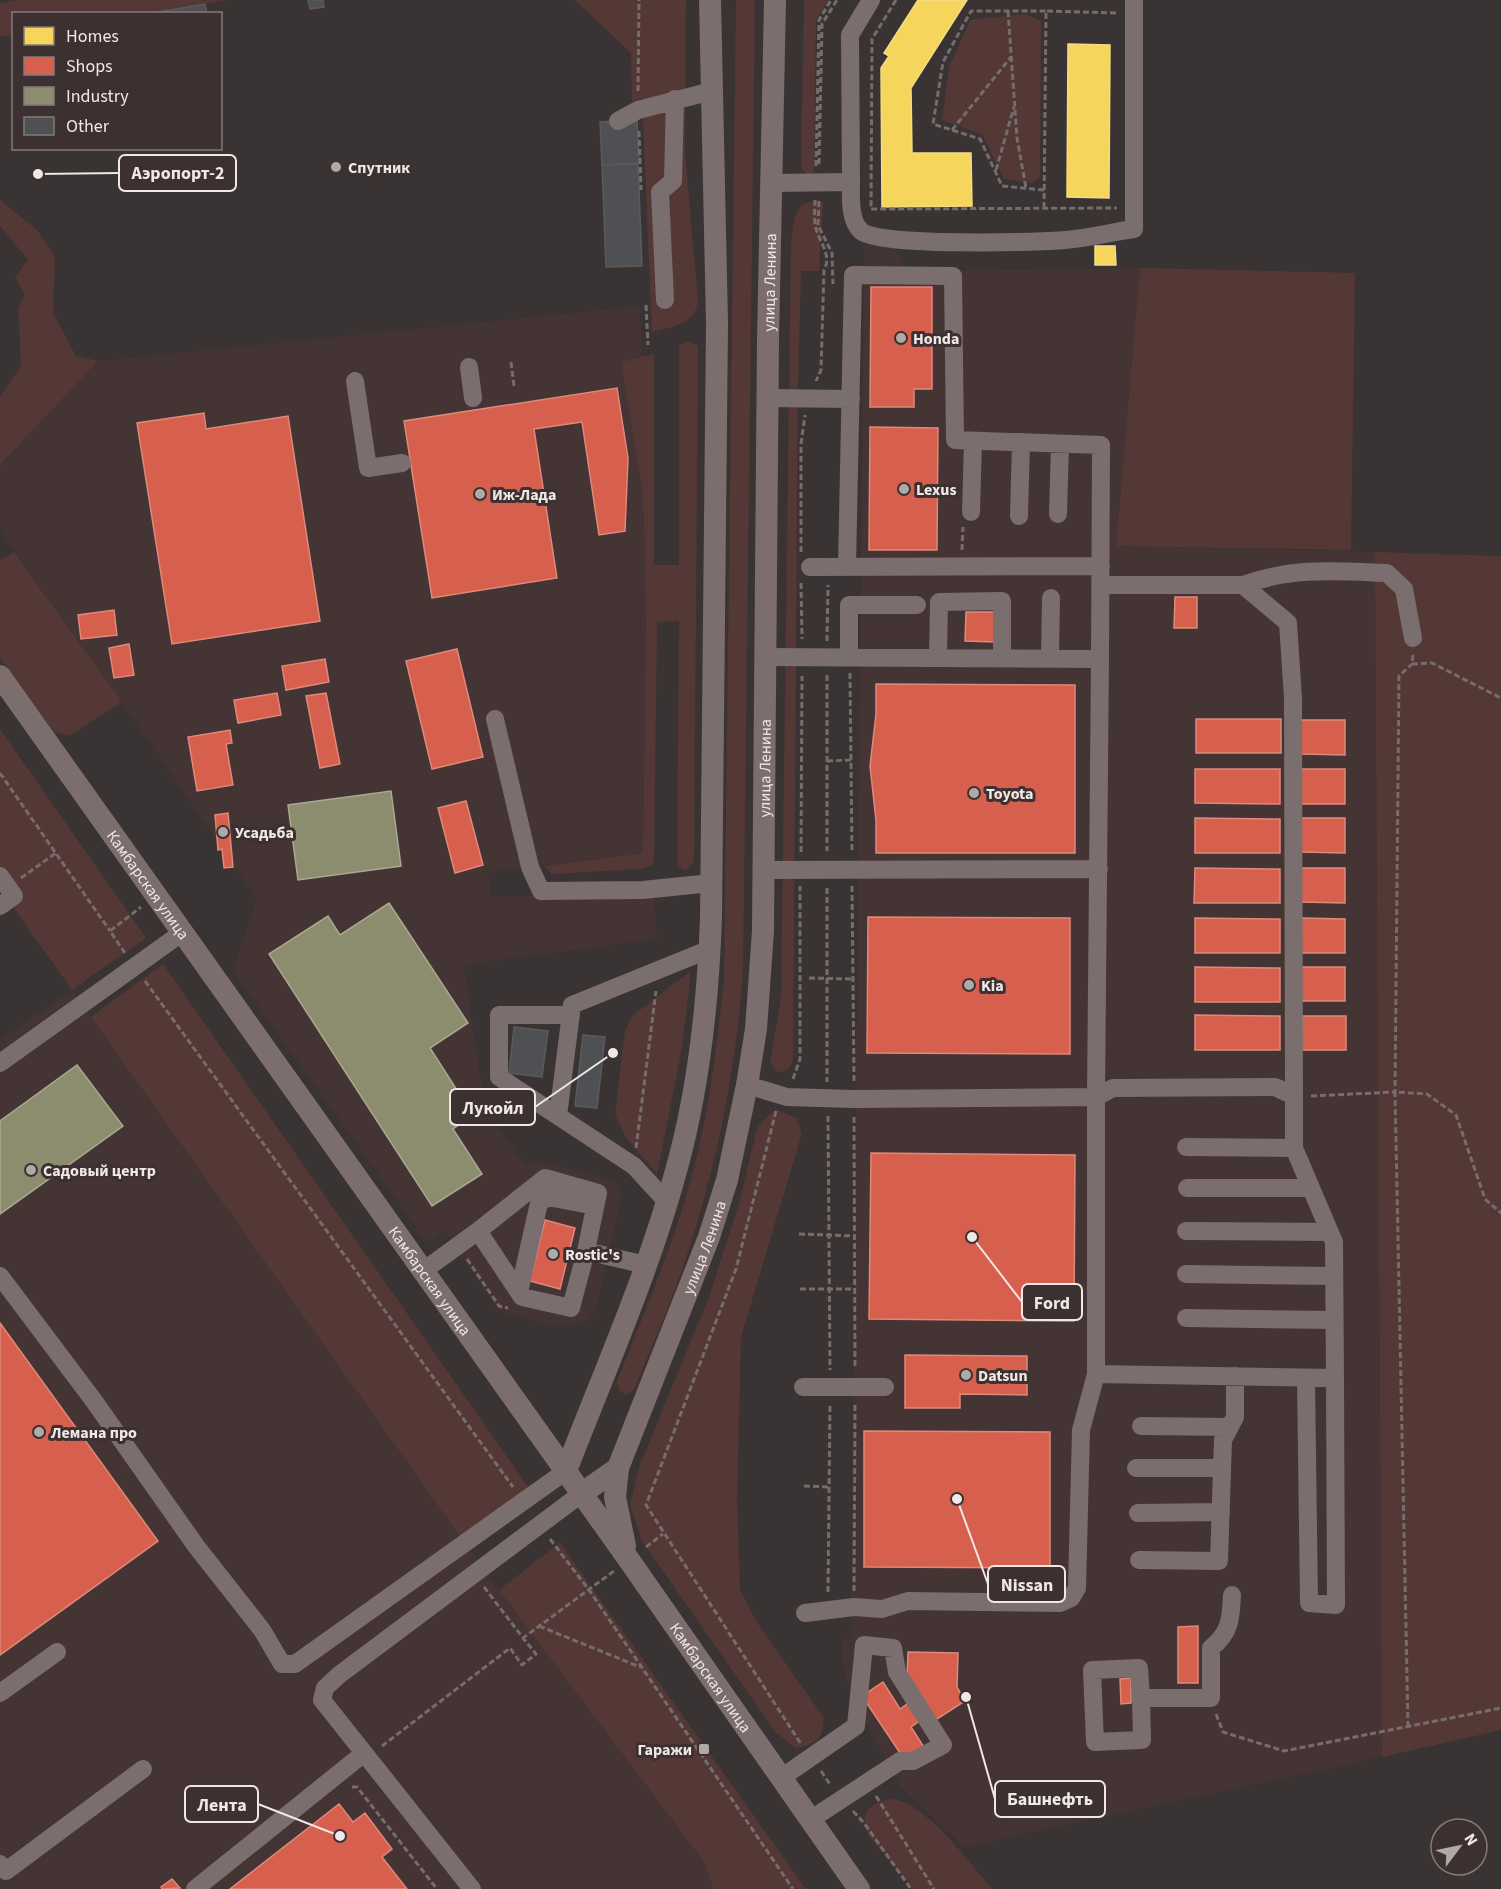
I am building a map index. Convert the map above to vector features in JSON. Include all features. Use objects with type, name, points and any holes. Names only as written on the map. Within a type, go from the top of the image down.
[{"type":"main road","points":[[566,1471],[646,1265],[679,1159],[694,1087],[710,949],[717,323],[710,0]]},
{"type":"main road","name":"улица Ленина","points":[[629,1560],[618,1522],[615,1497],[618,1468],[710,1237],[727,1180],[747,1085],[759,988],[763,870],[771,183],[776,0]]},
{"type":"main road","name":"Камбарская улица","points":[[0,675],[629,1560],[859,1889]]},
{"type":"main road","points":[[581,1494],[618,1468]]},
{"type":"lane","points":[[871,0],[849,34],[851,206],[859,230],[868,237],[937,242],[1066,240],[1134,229],[1134,7]]},
{"type":"lane","points":[[618,121],[638,110],[712,91]]},
{"type":"lane","points":[[665,300],[660,192],[673,181],[675,99]]},
{"type":"lane","points":[[771,183],[851,182]]},
{"type":"lane","points":[[805,1613],[828,1612],[854,1607],[882,1609],[908,1601],[1060,1603],[1071,1598],[1077,1588],[1081,1430],[1096,1374],[1101,445],[955,440],[953,276],[853,275],[847,567]]},
{"type":"lane","points":[[469,367],[473,398]]},
{"type":"lane","points":[[355,381],[368,468],[402,463]]},
{"type":"lane","points":[[768,398],[850,399]]},
{"type":"lane","points":[[971,512],[973,441]]},
{"type":"lane","points":[[1018,516],[1021,442]]},
{"type":"lane","points":[[1058,514],[1060,444]]},
{"type":"lane","points":[[804,568],[1101,566]]},
{"type":"lane","points":[[1102,585],[1243,585],[1265,577],[1309,570],[1388,573],[1404,589],[1413,638]]},
{"type":"lane","points":[[1243,585],[1288,623],[1293,698],[1294,1148],[1334,1242],[1336,1605],[1309,1604],[1306,1378]]},
{"type":"lane","points":[[1050,658],[1051,598]]},
{"type":"lane","points":[[938,658],[939,602],[1002,601],[1002,658]]},
{"type":"lane","points":[[849,657],[849,605],[917,605]]},
{"type":"lane","points":[[765,657],[1100,659]]},
{"type":"lane","points":[[495,718],[530,867],[541,891],[643,890],[711,883]]},
{"type":"lane","points":[[763,870],[1099,869]]},
{"type":"lane","points":[[0,906],[14,896],[4,882]]},
{"type":"lane","points":[[0,1063],[183,932]]},
{"type":"lane","points":[[558,1116],[572,1005],[710,949]]},
{"type":"lane","points":[[571,1015],[499,1015],[499,1077],[634,1166],[667,1202]]},
{"type":"lane","points":[[747,1085],[786,1096],[854,1099],[1096,1096],[1113,1088],[1275,1088],[1294,1096]]},
{"type":"lane","points":[[1186,1147],[1294,1148]]},
{"type":"lane","points":[[423,1271],[545,1178],[598,1193],[571,1308],[522,1297],[477,1231]]},
{"type":"lane","points":[[1187,1188],[1311,1188]]},
{"type":"lane","points":[[519,1292],[539,1203],[548,1197],[595,1206]]},
{"type":"lane","points":[[1186,1231],[1329,1232]]},
{"type":"lane","points":[[586,1251],[646,1265]]},
{"type":"lane","points":[[1186,1274],[1334,1276]]},
{"type":"lane","points":[[0,1276],[94,1401],[196,1546],[262,1630],[282,1664],[295,1664],[566,1471]]},
{"type":"lane","points":[[1186,1318],[1334,1320]]},
{"type":"lane","points":[[1096,1374],[1335,1378]]},
{"type":"lane","points":[[1139,1560],[1220,1562],[1223,1440],[1235,1417],[1235,1376]]},
{"type":"lane","points":[[803,1386],[885,1387]]},
{"type":"lane","points":[[1141,1426],[1230,1427]]},
{"type":"lane","points":[[1136,1468],[1222,1468]]},
{"type":"lane","points":[[472,1889],[369,1754],[322,1700],[325,1688],[339,1675],[581,1494]]},
{"type":"lane","points":[[1138,1513],[1221,1512]]},
{"type":"lane","points":[[1141,1698],[1210,1698],[1211,1648],[1223,1639],[1231,1621],[1232,1595]]},
{"type":"lane","points":[[780,1778],[856,1726],[864,1645],[893,1648],[897,1672],[943,1745],[913,1761],[900,1761],[810,1820]]},
{"type":"lane","points":[[0,1693],[57,1652]]},
{"type":"lane","points":[[1139,1668],[1141,1698],[1142,1740],[1095,1742],[1092,1670],[1139,1668]]},
{"type":"lane","points":[[195,1889],[369,1754]]},
{"type":"lane","points":[[0,1864],[6,1871],[142,1768]]},
{"type":"path","points":[[638,110],[639,0]]},
{"type":"path","points":[[831,0],[819,20],[817,183],[818,225],[832,253],[833,293]]},
{"type":"path","points":[[837,0],[822,24],[815,225],[827,254],[828,264],[824,270],[821,370],[808,398],[801,444],[804,568],[800,1059],[786,1096],[776,1109],[736,1269],[646,1505],[811,1757],[842,1800],[864,1823],[911,1889]]},
{"type":"path","points":[[896,0],[872,39],[871,208],[1134,208]]},
{"type":"path","points":[[1044,190],[1002,186],[980,139],[933,124],[943,62],[971,11],[1047,11],[1134,7]]},
{"type":"path","points":[[1008,11],[1015,105],[1026,188]]},
{"type":"path","points":[[1044,208],[1047,11]]},
{"type":"path","points":[[952,130],[1012,56]]},
{"type":"path","points":[[995,172],[1015,105]]},
{"type":"path","points":[[824,270],[833,270]]},
{"type":"path","points":[[511,362],[513,386]]},
{"type":"path","points":[[962,566],[963,512],[971,512]]},
{"type":"path","points":[[828,567],[827,978],[830,1289],[828,1612]]},
{"type":"path","points":[[1413,638],[1413,664]]},
{"type":"path","points":[[849,657],[854,1099],[854,1607]]},
{"type":"path","points":[[1408,1727],[1395,1092],[1400,676],[1413,664],[1432,663],[1501,698]]},
{"type":"path","points":[[827,761],[851,760]]},
{"type":"path","points":[[0,773],[135,967],[514,1489]]},
{"type":"path","points":[[4,882],[56,853]]},
{"type":"path","points":[[110,932],[156,895]]},
{"type":"path","points":[[634,1166],[658,971]]},
{"type":"path","points":[[809,978],[853,979]]},
{"type":"path","points":[[1294,1096],[1395,1092],[1427,1094],[1456,1115],[1485,1199],[1501,1213]]},
{"type":"path","points":[[799,1234],[854,1236]]},
{"type":"path","points":[[800,1289],[854,1288]]},
{"type":"path","points":[[804,1486],[830,1487]]},
{"type":"path","points":[[540,1525],[589,1590],[793,1889]]},
{"type":"path","points":[[523,1638],[663,1534]]},
{"type":"path","points":[[357,1787],[369,1754],[379,1749],[510,1648],[522,1665],[536,1654],[482,1584]]},
{"type":"path","points":[[539,1626],[642,1668]]},
{"type":"path","points":[[1210,1698],[1223,1732],[1284,1751],[1501,1708]]},
{"type":"path","points":[[867,1782],[934,1889]]},
{"type":"path","points":[[350,1788],[357,1787]]},
{"type":"path","points":[[357,1787],[437,1889]]},
{"type":"shaded area","points":[[18,0],[228,0],[151,12],[12,12],[12,35],[0,37],[0,3]]},
{"type":"shaded area","points":[[575,0],[686,0],[685,153],[698,301],[692,315],[675,326],[652,332],[642,99],[632,101],[631,53]]},
{"type":"shaded area","points":[[736,0],[755,0],[743,972],[736,1045],[724,1117],[707,1188],[668,1308],[634,1390],[626,1395],[618,1390],[617,1381],[672,1241],[701,1139],[715,1058],[724,976]]},
{"type":"shaded area","points":[[804,0],[829,0],[816,20],[814,175],[802,169],[801,161]]},
{"type":"shaded area","points":[[1025,14],[1041,21],[1040,177],[1032,183],[1004,179],[982,134],[942,120],[949,67],[970,20]]},
{"type":"shaded area","points":[[0,200],[37,230],[55,257],[53,313],[76,356],[98,361],[0,465],[0,397],[21,366],[18,308],[25,295],[15,277],[28,260],[0,226]]},
{"type":"shaded area","points":[[815,201],[823,202],[819,271],[801,271],[798,384],[793,1058],[788,1069],[777,1072],[770,1062],[781,998],[791,241],[798,210]]},
{"type":"shaded area","points":[[864,245],[892,245],[905,268],[940,271],[1140,268],[1116,546],[1375,552],[1382,1757],[964,1847],[900,1786],[851,1696],[841,1657],[841,1640],[851,1636]]},
{"type":"shaded area","points":[[1140,268],[1355,273],[1351,550],[1116,546]]},
{"type":"shaded area","points":[[640,306],[642,357],[621,362],[642,487],[644,523],[646,624],[643,853],[488,872],[491,897],[654,892],[657,939],[464,965],[485,1108],[525,1165],[536,1161],[601,1176],[616,1184],[622,1195],[595,1312],[587,1322],[563,1327],[541,1324],[499,1311],[444,1231],[427,1243],[233,971],[257,899],[122,702],[0,531],[0,465],[98,361]]},
{"type":"shaded area","points":[[689,341],[698,346],[694,862],[686,871],[677,866],[679,621],[657,622],[654,861],[651,866],[641,869],[552,874],[544,866],[643,853],[646,624],[644,523],[642,487],[621,362],[654,354],[654,565],[679,565],[679,346]]},
{"type":"shaded area","points":[[14,552],[122,702],[69,736],[54,732],[0,658],[0,561]]},
{"type":"shaded area","points":[[1375,552],[1501,556],[1501,1730],[1382,1757]]},
{"type":"shaded area","points":[[0,729],[146,938],[72,990],[0,889]]},
{"type":"shaded area","points":[[163,964],[531,1491],[464,1542],[91,1017]]},
{"type":"shaded area","points":[[691,971],[682,1048],[657,1174],[625,1136],[615,1114],[625,1031],[632,1016]]},
{"type":"shaded area","points":[[72,990],[499,1590],[706,1863],[713,1889],[0,1889],[0,1039]]},
{"type":"shaded area","points":[[776,1109],[796,1118],[802,1133],[741,1337],[737,1499],[740,1589],[756,1621],[823,1717],[821,1735],[818,1739],[814,1743],[796,1748],[776,1733],[642,1541],[630,1505],[639,1467],[709,1297],[739,1204],[756,1132],[760,1124]]},
{"type":"shaded area","points":[[560,1543],[806,1889],[713,1889],[705,1863],[499,1590]]},
{"type":"shaded area","points":[[894,1799],[908,1804],[935,1824],[993,1889],[914,1889],[868,1835],[865,1827],[866,1814],[873,1805]]},
{"type":"building: Homes","points":[[918,0],[967,0],[911,88],[912,153],[971,153],[972,206],[882,207],[881,68],[889,56],[884,53]]},
{"type":"building: Homes","points":[[1068,44],[1110,45],[1109,198],[1067,197]]},
{"type":"building: Homes","points":[[1095,246],[1115,246],[1116,265],[1095,265]]},
{"type":"building: Shops","name":"Honda","points":[[871,287],[932,287],[932,389],[914,389],[914,407],[870,407]]},
{"type":"building: Shops","name":"Иж-Лада","points":[[617,388],[628,458],[625,531],[599,535],[582,422],[534,429],[557,578],[432,598],[404,421]]},
{"type":"building: Shops","points":[[204,413],[206,429],[288,416],[320,621],[172,644],[137,423]]},
{"type":"building: Shops","name":"Lexus","points":[[870,427],[938,428],[937,550],[869,550]]},
{"type":"building: Shops","points":[[1175,597],[1197,597],[1197,628],[1174,628]]},
{"type":"building: Shops","points":[[114,610],[117,635],[81,639],[78,615]]},
{"type":"building: Shops","points":[[966,612],[995,612],[995,642],[965,641]]},
{"type":"building: Shops","points":[[129,644],[134,675],[114,678],[109,648]]},
{"type":"building: Shops","points":[[457,649],[483,757],[432,769],[406,661]]},
{"type":"building: Shops","points":[[325,659],[329,682],[286,690],[282,666]]},
{"type":"building: Shops","name":"Toyota","points":[[876,684],[1075,685],[1075,853],[876,853],[876,820],[870,766],[876,714]]},
{"type":"building: Shops","points":[[277,693],[281,715],[238,723],[234,700]]},
{"type":"building: Shops","points":[[326,693],[340,764],[320,768],[306,696]]},
{"type":"building: Shops","points":[[1196,719],[1281,719],[1281,753],[1196,753]]},
{"type":"building: Shops","points":[[1301,720],[1345,720],[1345,755],[1301,754]]},
{"type":"building: Shops","points":[[230,730],[232,743],[226,744],[233,785],[197,791],[188,737]]},
{"type":"building: Shops","points":[[1195,769],[1280,769],[1280,804],[1195,803]]},
{"type":"building: Shops","points":[[1301,769],[1345,769],[1345,804],[1301,804]]},
{"type":"building: Shops","points":[[466,801],[483,865],[455,873],[438,808]]},
{"type":"building: Shops","name":"Усадьба","points":[[228,813],[233,867],[224,868],[222,849],[218,850],[215,815]]},
{"type":"building: Shops","points":[[1195,818],[1280,819],[1280,853],[1195,853]]},
{"type":"building: Shops","points":[[1301,818],[1345,818],[1345,853],[1301,852]]},
{"type":"building: Shops","points":[[1195,868],[1280,869],[1280,903],[1194,903]]},
{"type":"building: Shops","points":[[1301,868],[1345,868],[1345,903],[1301,902]]},
{"type":"building: Shops","name":"Kia","points":[[868,917],[1070,918],[1070,1054],[867,1053]]},
{"type":"building: Shops","points":[[1195,918],[1280,919],[1280,953],[1195,953]]},
{"type":"building: Shops","points":[[1301,918],[1345,919],[1345,953],[1301,953]]},
{"type":"building: Shops","points":[[1195,967],[1280,968],[1280,1002],[1195,1002]]},
{"type":"building: Shops","points":[[1301,967],[1345,967],[1345,1001],[1301,1001]]},
{"type":"building: Shops","points":[[1195,1015],[1280,1016],[1280,1050],[1195,1050]]},
{"type":"building: Shops","points":[[1302,1016],[1346,1016],[1346,1050],[1302,1050]]},
{"type":"building: Shops","points":[[871,1153],[1075,1155],[1074,1321],[869,1319]]},
{"type":"building: Shops","name":"Rostic's","points":[[545,1220],[575,1228],[560,1289],[530,1281]]},
{"type":"building: Shops","name":"Лемана про","points":[[0,1323],[158,1541],[0,1655]]},
{"type":"building: Shops","name":"Datsun","points":[[905,1355],[1027,1356],[1027,1395],[960,1394],[960,1408],[905,1408]]},
{"type":"building: Shops","points":[[864,1431],[1050,1432],[1050,1568],[864,1567]]},
{"type":"building: Shops","points":[[1198,1626],[1198,1683],[1178,1683],[1178,1627]]},
{"type":"building: Shops","points":[[908,1652],[958,1653],[957,1687],[965,1701],[934,1721],[907,1677]]},
{"type":"building: Shops","points":[[1131,1678],[1131,1703],[1121,1704],[1120,1679]]},
{"type":"building: Shops","points":[[883,1682],[900,1709],[918,1696],[930,1714],[911,1727],[929,1755],[910,1768],[862,1696]]},
{"type":"building: Shops","points":[[339,1804],[353,1822],[365,1813],[392,1849],[382,1857],[407,1889],[230,1889]]},
{"type":"building: Shops","points":[[172,1879],[180,1888],[162,1889],[161,1887]]},
{"type":"building: Industry","points":[[391,791],[401,866],[298,880],[288,805]]},
{"type":"building: Industry","points":[[389,903],[468,1023],[430,1048],[473,1115],[453,1129],[482,1174],[432,1206],[269,954],[328,916],[340,935]]},
{"type":"building: Industry","name":"Садовый центр","points":[[77,1065],[123,1126],[0,1214],[0,1121]]},
{"type":"building: Other","points":[[308,0],[323,0],[324,7],[310,9]]},
{"type":"building: Other","points":[[205,4],[207,12],[157,12]]},
{"type":"building: Other","points":[[637,120],[639,163],[602,165],[600,122]]},
{"type":"building: Other","points":[[638,164],[642,266],[606,267],[602,165]]},
{"type":"building: Other","points":[[514,1027],[548,1031],[542,1077],[509,1073]]},
{"type":"building: Other","points":[[583,1035],[605,1037],[597,1108],[575,1106]]},
{"type":"place","name":"Спутник","points":[[336,167]]},
{"type":"place","name":"Аэропорт-2","points":[[38,174]]},
{"type":"place","name":"Honda","points":[[901,338]]},
{"type":"place","name":"Lexus","points":[[904,489]]},
{"type":"place","name":"Иж-Лада","points":[[480,494]]},
{"type":"place","name":"Toyota","points":[[974,793]]},
{"type":"place","name":"Усадьба","points":[[223,832]]},
{"type":"place","name":"Kia","points":[[969,985]]},
{"type":"place","name":"Лукойл","points":[[613,1053]]},
{"type":"place","name":"Садовый центр","points":[[31,1170]]},
{"type":"place","name":"Ford","points":[[972,1237]]},
{"type":"place","name":"Rostic's","points":[[553,1254]]},
{"type":"place","name":"Datsun","points":[[966,1375]]},
{"type":"place","name":"Лемана про","points":[[39,1432]]},
{"type":"place","name":"Nissan","points":[[957,1499]]},
{"type":"place","name":"Башнефть","points":[[966,1697]]},
{"type":"place","name":"Гаражи","points":[[704,1749]]},
{"type":"place","name":"Лента","points":[[340,1836]]}]
